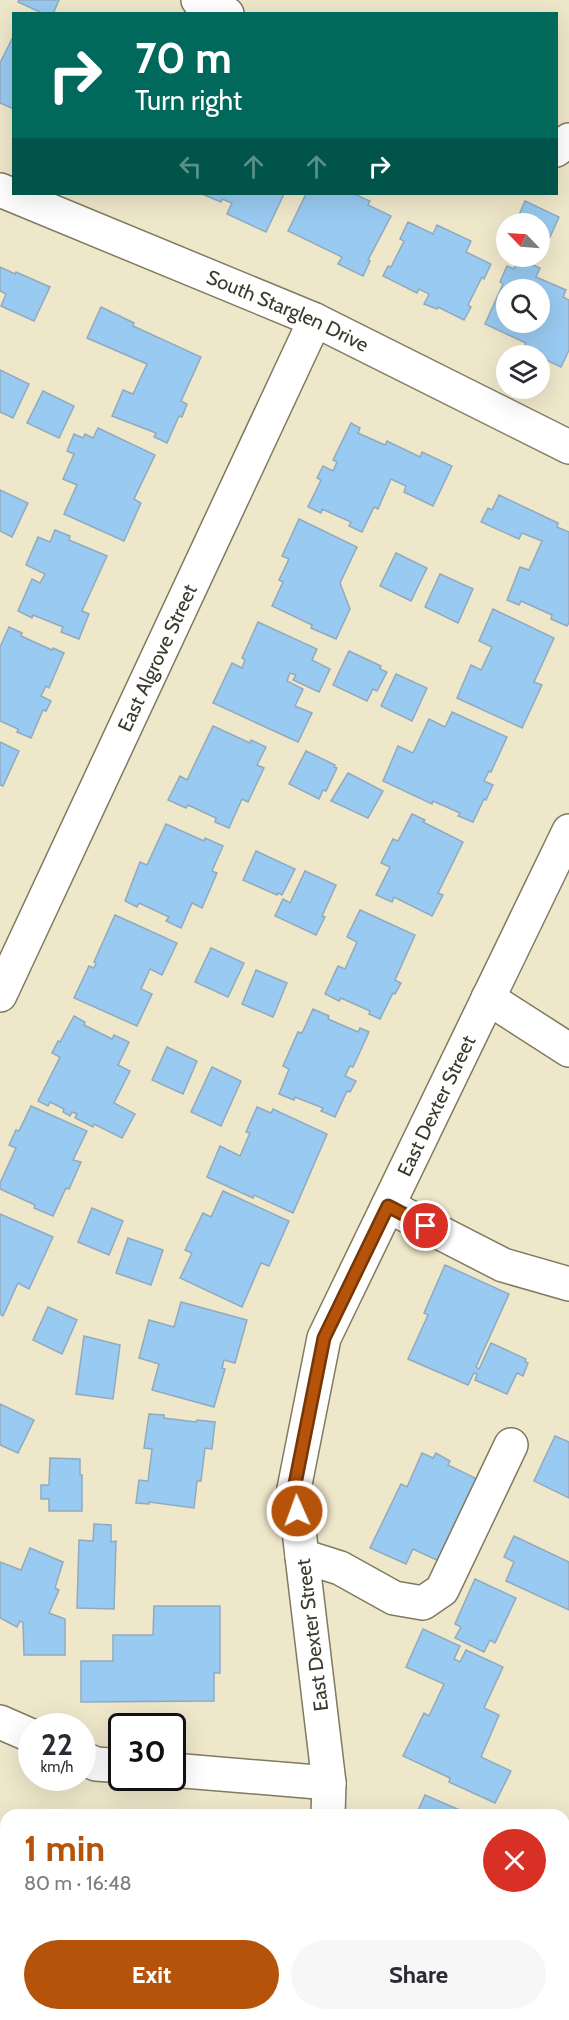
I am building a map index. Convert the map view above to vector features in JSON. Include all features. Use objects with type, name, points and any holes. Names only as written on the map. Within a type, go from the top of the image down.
[{"type":"street","points":[[198,0],[223,12]]},
{"type":"street","name":"South Starglen Drive","points":[[12,195],[315,320],[569,447]]},
{"type":"street","name":"East Algrove Street","points":[[0,995],[315,320]]},
{"type":"street","name":"East Dexter Street","points":[[329,1799],[294,1489],[324,1338],[569,831]]},
{"type":"street","points":[[488,999],[569,1050]]},
{"type":"street","points":[[388,1206],[503,1265],[569,1284]]},
{"type":"street","points":[[302,1556],[340,1568],[394,1598],[423,1603],[442,1590],[511,1445]]},
{"type":"street","points":[[0,1722],[18,1730]]},
{"type":"street","points":[[186,1773],[329,1799]]},
{"type":"building","points":[[19,0],[59,0],[54,12],[40,12],[18,2]]},
{"type":"building","points":[[12,39],[12,108],[0,103],[0,63]]},
{"type":"building","points":[[204,195],[284,195],[266,232],[227,214],[232,203],[222,199],[221,202]]},
{"type":"building","points":[[306,195],[356,195],[370,201],[368,205],[391,216],[368,260],[370,261],[363,276],[338,264],[342,257],[288,231]]},
{"type":"building","points":[[525,201],[559,217],[550,237],[550,213],[520,213]]},
{"type":"building","points":[[408,222],[433,234],[437,225],[471,241],[466,252],[491,264],[468,305],[471,307],[464,320],[438,307],[437,309],[424,304],[429,294],[419,289],[417,293],[383,276],[388,266],[391,267],[404,241],[400,239]]},
{"type":"building","points":[[0,267],[50,287],[34,321],[1,306],[6,294],[0,291]]},
{"type":"building","points":[[507,267],[514,269],[515,267],[538,267],[540,268],[536,277],[541,279],[501,279]]},
{"type":"building","points":[[550,283],[566,290],[563,297],[569,300],[569,350],[561,367],[550,362],[550,345],[525,345],[526,343],[504,333],[550,333]]},
{"type":"building","points":[[496,300],[496,329],[485,324]]},
{"type":"building","points":[[101,307],[134,323],[133,326],[201,357],[181,401],[187,404],[182,417],[179,416],[167,443],[154,437],[156,433],[112,416],[123,390],[133,394],[147,364],[87,338]]},
{"type":"building","points":[[0,370],[29,384],[13,418],[0,412]]},
{"type":"building","points":[[43,391],[74,406],[59,438],[27,423]]},
{"type":"building","points":[[351,423],[360,428],[358,433],[385,445],[387,441],[420,457],[422,452],[452,466],[433,506],[404,492],[406,486],[391,479],[378,509],[374,507],[362,532],[349,526],[351,522],[322,509],[321,513],[308,507],[321,480],[317,478],[323,466],[333,471],[337,462],[333,460]]},
{"type":"building","points":[[98,428],[155,455],[134,499],[141,503],[124,541],[64,514],[77,485],[63,479],[74,454],[67,451],[74,434],[83,438],[85,434],[93,438]]},
{"type":"building","points":[[0,490],[28,503],[12,537],[0,531]]},
{"type":"building","points":[[499,495],[558,523],[557,527],[569,532],[569,623],[567,626],[551,619],[552,615],[521,601],[519,605],[507,600],[520,567],[529,570],[542,541],[522,533],[519,539],[481,522],[488,508],[492,510]]},
{"type":"building","points":[[299,519],[357,547],[340,583],[350,609],[336,639],[272,606],[283,582],[279,580],[289,559],[282,556]]},
{"type":"building","points":[[55,530],[70,536],[69,540],[107,556],[82,611],[89,614],[79,639],[61,632],[63,627],[33,615],[32,618],[18,611],[32,579],[40,583],[45,574],[26,565],[38,537],[50,542]]},
{"type":"building","points":[[396,553],[427,568],[411,601],[380,586]]},
{"type":"building","points":[[440,574],[473,589],[458,623],[425,607]]},
{"type":"building","points":[[493,609],[554,638],[534,682],[542,685],[522,728],[457,698],[471,665],[481,670],[492,647],[479,641]]},
{"type":"building","points":[[258,622],[317,649],[312,660],[330,669],[319,692],[293,680],[296,675],[290,673],[287,681],[303,689],[295,706],[312,713],[298,742],[213,703],[232,663],[242,668],[245,660],[242,658]]},
{"type":"building","points":[[9,627],[22,633],[21,636],[64,653],[49,688],[46,686],[41,696],[51,701],[46,711],[43,710],[31,738],[0,721],[0,647]]},
{"type":"building","points":[[349,651],[381,666],[380,669],[387,672],[377,691],[373,689],[367,701],[333,685]]},
{"type":"building","points":[[396,674],[427,688],[412,721],[381,706]]},
{"type":"building","points":[[452,712],[507,737],[491,772],[489,771],[484,781],[493,785],[473,822],[458,816],[460,813],[433,801],[432,804],[383,781],[398,746],[413,753],[429,719],[445,727]]},
{"type":"building","points":[[213,726],[250,743],[251,740],[266,747],[257,765],[264,768],[248,802],[242,799],[229,828],[215,822],[216,818],[188,805],[186,808],[168,800],[180,776],[187,780]]},
{"type":"building","points":[[0,742],[19,751],[3,786],[0,785]]},
{"type":"building","points":[[306,751],[337,768],[326,791],[323,790],[319,799],[289,784]]},
{"type":"building","points":[[348,773],[383,791],[368,818],[331,801]]},
{"type":"building","points":[[412,814],[463,842],[438,893],[443,895],[432,916],[394,897],[392,902],[376,895],[390,867],[381,863],[393,839],[398,841]]},
{"type":"building","points":[[166,824],[204,841],[205,838],[223,846],[212,871],[217,873],[202,908],[192,903],[181,928],[166,921],[169,917],[139,903],[137,907],[125,901],[140,862],[147,865]]},
{"type":"building","points":[[256,851],[295,869],[282,895],[243,880]]},
{"type":"building","points":[[305,871],[336,885],[316,935],[275,916],[283,899],[290,903]]},
{"type":"building","points":[[360,910],[415,935],[395,980],[401,983],[395,994],[393,993],[380,1019],[369,1014],[370,1011],[341,998],[339,1001],[325,994],[338,966],[345,969],[357,942],[347,937]]},
{"type":"building","points":[[115,915],[177,943],[162,975],[150,969],[141,989],[152,994],[137,1026],[74,998],[89,966],[94,968],[96,963],[94,962]]},
{"type":"building","points":[[211,948],[244,963],[228,997],[195,982]]},
{"type":"building","points":[[256,970],[287,983],[273,1017],[242,1004]]},
{"type":"building","points":[[313,1009],[329,1016],[328,1019],[358,1032],[360,1028],[369,1032],[353,1067],[350,1066],[345,1076],[356,1081],[350,1092],[347,1091],[335,1117],[321,1111],[323,1108],[295,1097],[294,1100],[279,1094],[289,1069],[283,1066],[298,1032],[302,1033]]},
{"type":"building","points":[[74,1016],[85,1022],[84,1025],[112,1039],[114,1035],[129,1042],[118,1065],[130,1071],[114,1103],[135,1114],[122,1138],[94,1124],[93,1127],[75,1118],[77,1114],[72,1112],[70,1116],[63,1112],[64,1109],[50,1102],[48,1106],[38,1101],[60,1057],[52,1053]]},
{"type":"building","points":[[167,1047],[197,1061],[183,1094],[152,1080]]},
{"type":"building","points":[[212,1067],[241,1081],[221,1126],[191,1112]]},
{"type":"building","points":[[31,1106],[87,1131],[73,1160],[81,1162],[53,1216],[0,1189],[0,1183],[16,1148],[9,1145],[16,1130],[19,1131]]},
{"type":"building","points":[[257,1107],[271,1113],[273,1109],[327,1134],[293,1213],[207,1177],[220,1146],[240,1156],[250,1133],[246,1132]]},
{"type":"building","points":[[223,1191],[289,1221],[269,1266],[261,1263],[242,1307],[180,1278],[192,1253],[185,1250],[203,1213],[211,1217]]},
{"type":"building","points":[[92,1208],[123,1221],[109,1255],[78,1242]]},
{"type":"building","points":[[0,1214],[53,1237],[29,1289],[18,1283],[3,1316],[0,1314]]},
{"type":"building","points":[[128,1238],[163,1250],[151,1285],[116,1273]]},
{"type":"building","points":[[445,1265],[509,1294],[476,1367],[479,1369],[491,1343],[526,1359],[528,1363],[523,1376],[517,1373],[507,1394],[475,1380],[477,1374],[474,1373],[468,1385],[408,1359],[428,1315],[424,1313]]},
{"type":"building","points":[[181,1302],[247,1320],[235,1363],[224,1360],[222,1368],[225,1369],[214,1407],[152,1390],[159,1364],[139,1358],[149,1320],[174,1327]]},
{"type":"building","points":[[48,1307],[77,1320],[62,1354],[33,1340]]},
{"type":"building","points":[[84,1336],[120,1345],[113,1399],[76,1394]]},
{"type":"building","points":[[0,1404],[34,1420],[18,1453],[0,1445]]},
{"type":"building","points":[[149,1414],[196,1422],[197,1420],[215,1422],[212,1449],[205,1448],[201,1481],[197,1481],[194,1508],[149,1502],[149,1504],[136,1503],[139,1480],[148,1481],[152,1449],[144,1448]]},
{"type":"building","points":[[555,1436],[569,1442],[569,1498],[534,1481]]},
{"type":"building","points":[[422,1453],[433,1458],[436,1453],[450,1461],[448,1465],[477,1479],[441,1562],[413,1549],[406,1564],[370,1548],[401,1484],[407,1487]]},
{"type":"building","points":[[50,1458],[80,1459],[82,1511],[49,1511],[49,1499],[41,1499],[41,1485],[49,1485]]},
{"type":"building","points":[[94,1524],[111,1525],[111,1542],[116,1541],[114,1609],[77,1608],[79,1540],[93,1541]]},
{"type":"building","points":[[514,1536],[569,1562],[569,1610],[506,1581],[514,1562],[504,1557]]},
{"type":"building","points":[[30,1548],[63,1562],[55,1588],[59,1590],[49,1613],[65,1619],[65,1655],[24,1655],[23,1623],[20,1621],[17,1627],[0,1618],[0,1562],[21,1570]]},
{"type":"building","points":[[475,1579],[516,1598],[495,1643],[490,1640],[484,1652],[455,1638],[461,1627],[455,1624]]},
{"type":"building","points":[[154,1606],[220,1606],[220,1673],[214,1673],[214,1701],[81,1702],[81,1661],[113,1661],[113,1635],[153,1635]]},
{"type":"building","points":[[423,1629],[460,1646],[454,1659],[460,1662],[466,1650],[503,1667],[484,1708],[499,1715],[481,1757],[511,1771],[495,1803],[449,1782],[450,1778],[403,1756],[424,1713],[429,1716],[444,1684],[406,1667]]},
{"type":"building","points":[[425,1795],[457,1809],[419,1809]]},
{"type":"route","points":[[297,1511],[294,1489],[324,1338],[388,1206],[426,1226]]}]
